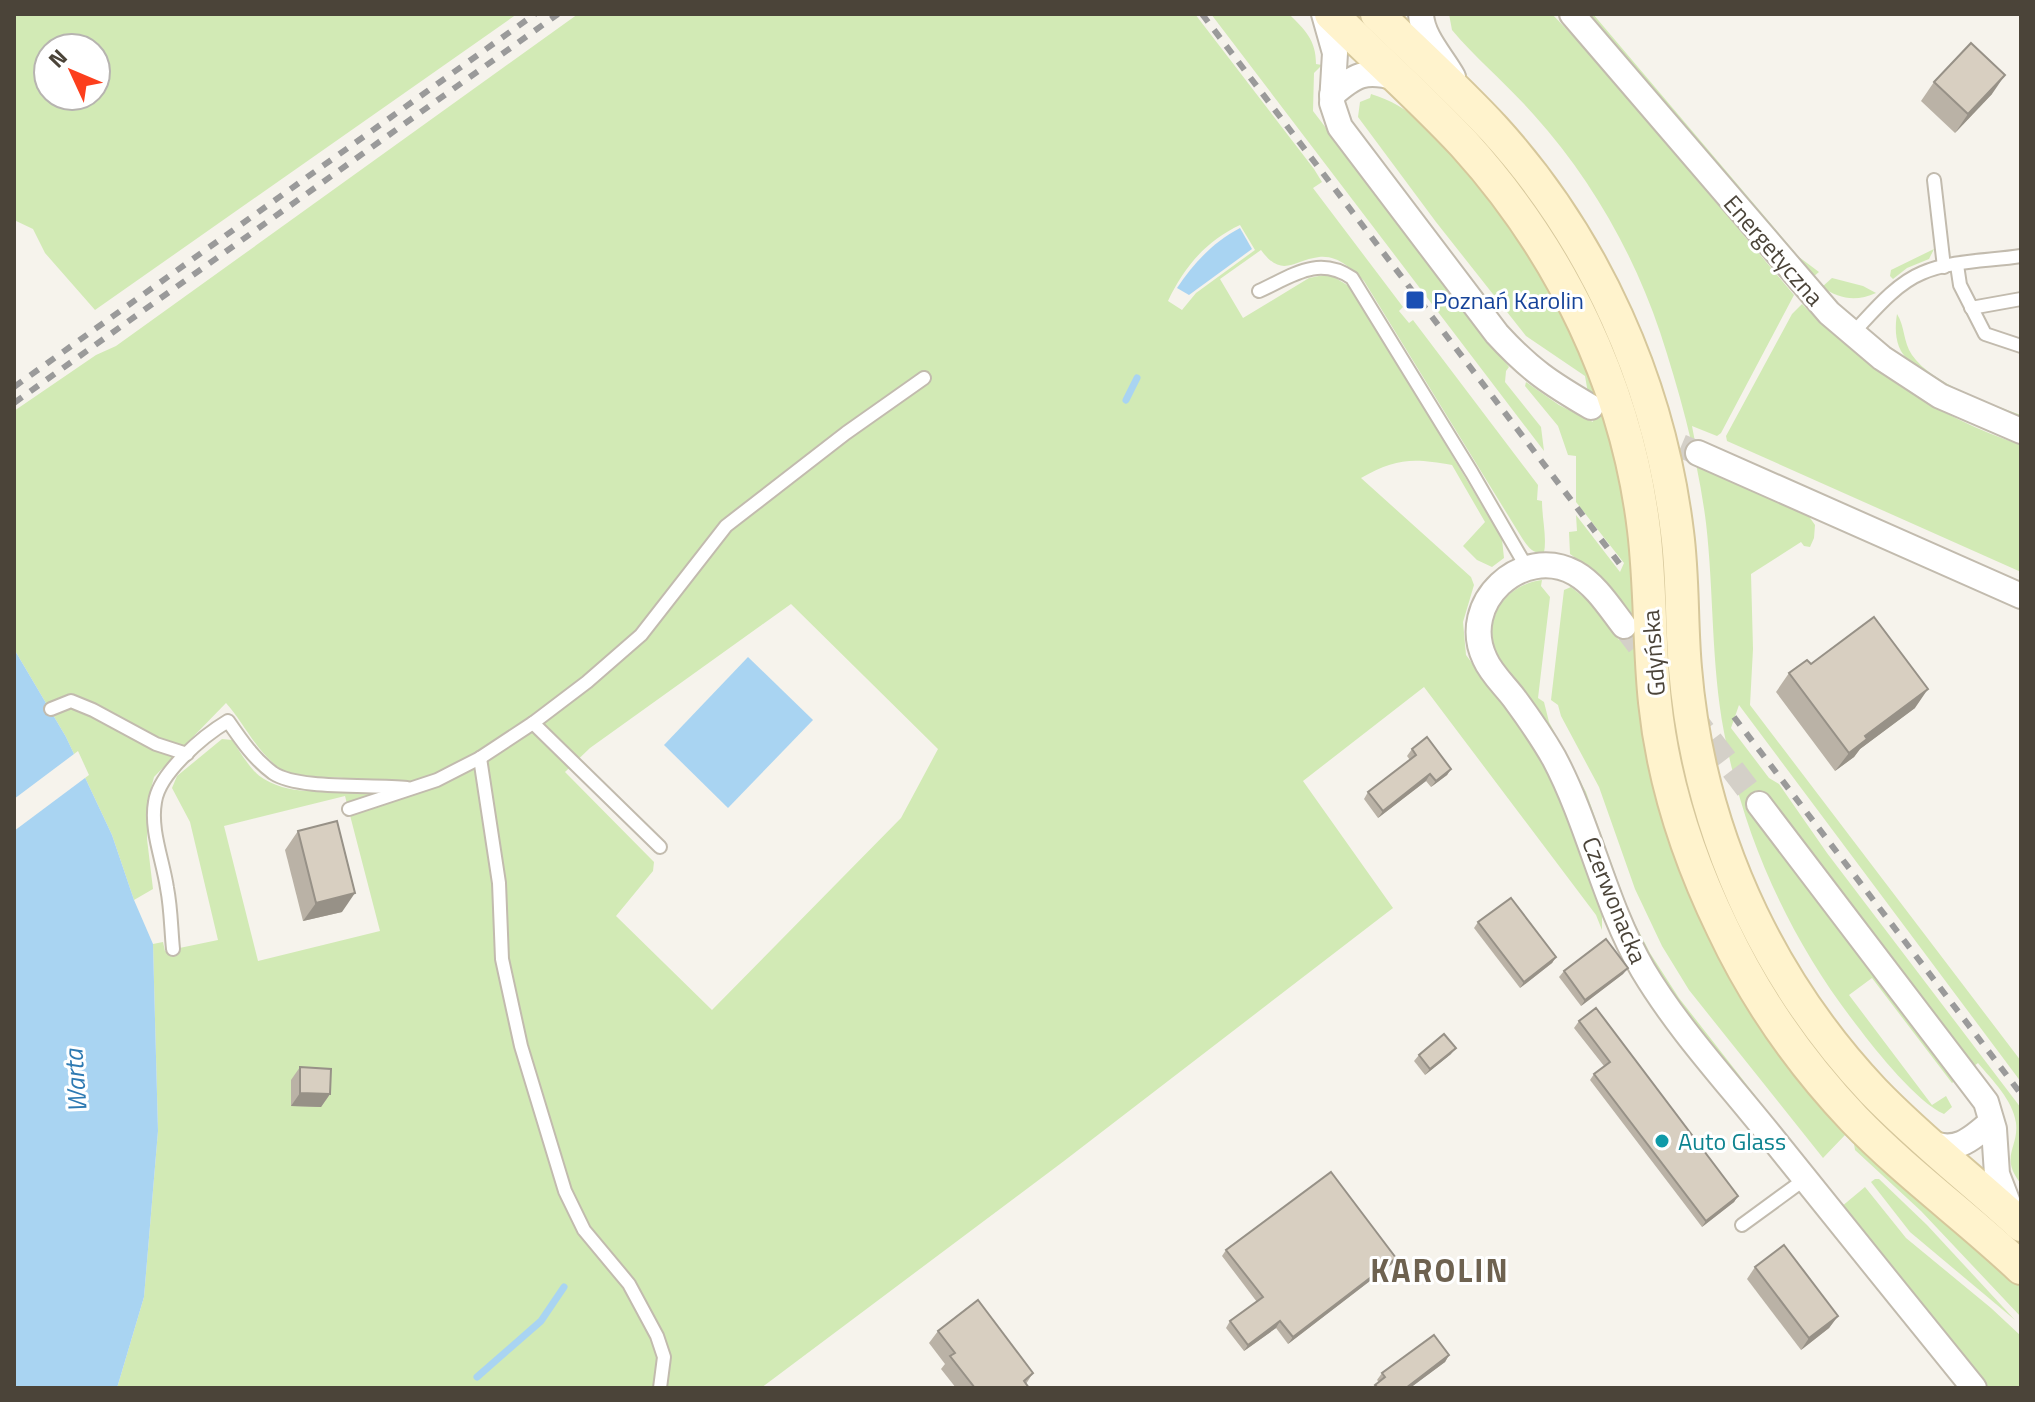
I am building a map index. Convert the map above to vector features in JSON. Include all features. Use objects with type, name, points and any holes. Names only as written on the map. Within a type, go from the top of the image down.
[{"type":"main road","name":"Gdyńska","points":[[1331,14],[1462,142],[1524,219],[1565,286],[1599,357],[1624,432],[1641,508],[1648,567],[1655,704],[1666,761],[1692,855],[1731,945],[1781,1029],[1848,1112],[1887,1151],[2021,1268]]},
{"type":"main road","name":"Gdyńska","points":[[1377,14],[1466,100],[1527,169],[1571,232],[1608,296],[1644,384],[1664,457],[1677,533],[1685,671],[1696,748],[1716,824],[1744,898],[1779,967],[1823,1031],[1873,1091],[2018,1222]]},
{"type":"street","points":[[1324,14],[1335,53],[1332,107],[1340,127],[1497,334],[1542,379],[1591,407]]},
{"type":"street","points":[[1421,14],[1429,40],[1438,50],[1466,100]]},
{"type":"street","name":"Energetyczna","points":[[1572,14],[1806,289],[1852,334],[1940,396],[2021,431]]},
{"type":"street","points":[[1332,95],[1360,75],[1382,74],[1396,78]]},
{"type":"street","points":[[1698,453],[2021,596]]},
{"type":"street","points":[[1527,568],[1552,566],[1576,574],[1591,585],[1624,626]]},
{"type":"street","name":"Czerwonacka","points":[[1527,568],[1501,582],[1488,599],[1480,623],[1483,657],[1536,728],[1563,776],[1588,834],[1617,917],[1644,971],[1689,1034],[1974,1388]]},
{"type":"street","points":[[1759,804],[1988,1106],[1994,1129],[1997,1174],[2018,1222]]},
{"type":"street","points":[[1925,1140],[1941,1147],[1955,1147],[1966,1143],[1991,1122]]},
{"type":"lane","points":[[1934,180],[1950,266],[1971,308],[1985,334],[2021,346]]},
{"type":"lane","points":[[1852,334],[1905,283],[1922,273],[2021,256]]},
{"type":"lane","points":[[1259,291],[1311,268],[1325,266],[1338,269],[1352,278],[1527,568]]},
{"type":"lane","points":[[1971,308],[2021,299]]},
{"type":"lane","points":[[349,809],[437,780],[480,758],[533,723],[641,635],[726,526],[846,433],[924,378]]},
{"type":"lane","points":[[51,709],[71,701],[156,744],[187,754]]},
{"type":"lane","points":[[173,949],[168,889],[154,824],[155,800],[166,777],[187,754],[228,721],[252,754],[275,774],[301,784],[379,784],[407,788]]},
{"type":"lane","points":[[533,723],[660,847]]},
{"type":"lane","points":[[480,758],[499,883],[502,959],[521,1046],[565,1191],[584,1230],[629,1284],[657,1336],[664,1357],[660,1388]]},
{"type":"lane","points":[[1742,1225],[1805,1179]]},
{"type":"green space","points":[[14,14],[517,14],[95,310],[45,253],[33,229],[14,220]]},
{"type":"green space","points":[[578,14],[1195,14],[1314,169],[1322,182],[1313,188],[1403,307],[1399,311],[1409,323],[1413,320],[1538,485],[1537,500],[1542,501],[1544,553],[1534,551],[1524,541],[1364,281],[1344,264],[1332,258],[1319,257],[1282,266],[1268,259],[1261,250],[1220,279],[1243,318],[1309,278],[1329,274],[1352,288],[1502,539],[1504,558],[1492,567],[1477,560],[1463,546],[1485,522],[1452,465],[1405,461],[1361,478],[1471,577],[1474,585],[1463,622],[1466,655],[1536,749],[1566,808],[1602,910],[1602,930],[1596,915],[1424,687],[1303,781],[1393,908],[1064,1161],[761,1388],[117,1388],[144,1297],[158,1131],[153,944],[163,942],[165,951],[218,940],[190,822],[172,788],[177,776],[222,739],[232,740],[255,772],[274,784],[303,791],[345,789],[344,778],[300,777],[276,766],[226,703],[154,777],[149,797],[147,839],[153,889],[134,900],[112,835],[66,737],[14,649],[14,411],[96,355],[116,346]],"holes":[[[1240,225],[1255,250],[1196,293],[1182,310],[1168,301],[1197,256]],[[791,604],[938,749],[901,818],[712,1010],[616,916],[653,871],[654,862],[565,772],[590,748]],[[345,796],[380,931],[258,961],[224,826]]]},
{"type":"green space","points":[[1211,14],[1289,14],[1305,31],[1314,48],[1316,64],[1322,65],[1314,73],[1313,111],[1509,367],[1505,382],[1541,427],[1544,451]]},
{"type":"green space","points":[[1449,14],[1552,14],[1596,60],[1794,295],[1721,433],[1717,436],[1692,426],[1700,468],[1808,515],[1815,525],[1810,547],[1801,542],[1751,574],[1753,649],[1750,705],[2021,1061],[2021,1082],[1739,705],[1731,728],[1769,778],[1779,784],[1827,853],[2021,1108],[2021,1184],[2011,1166],[2016,1132],[2014,1115],[1995,1083],[1978,1063],[1952,1083],[1872,978],[1849,995],[1932,1105],[1946,1096],[1952,1107],[1944,1114],[1922,1099],[1886,1062],[1834,994],[1773,888],[1744,812],[1724,732],[1703,499],[1681,402],[1649,302],[1608,217],[1574,164],[1524,104],[1452,30]]},
{"type":"green space","points":[[1590,14],[1799,257],[1819,272],[1813,277]]},
{"type":"green space","points":[[1371,94],[1398,106],[1421,122],[1495,204],[1540,272],[1592,384],[1613,444],[1714,942],[2021,1288],[2021,1317],[1921,1211],[1855,1150],[1854,1144],[1845,1135],[1823,1158],[1689,990],[1662,946],[1635,889],[1599,787],[1558,705],[1551,700],[1564,590],[1571,587],[1592,604],[1619,640],[1628,614],[1594,571],[1570,554],[1569,532],[1577,531],[1576,515],[1620,572],[1624,563],[1576,502],[1576,456],[1568,455],[1558,426],[1525,386],[1526,382],[1559,405],[1593,422],[1585,376],[1526,336],[1436,222],[1358,117],[1360,102],[1370,98]]},
{"type":"green space","points":[[1934,249],[1929,259],[1907,268],[1893,279],[1890,276],[1891,270]]},
{"type":"green space","points":[[1832,278],[1863,286],[1876,293],[1862,298],[1841,297],[1822,287]]},
{"type":"green space","points":[[1802,304],[1851,349],[1903,388],[1959,420],[2021,445],[2021,572],[1727,441],[1726,436],[1792,314]]},
{"type":"green space","points":[[1897,314],[1909,350],[1921,365],[1947,384],[2021,415],[2021,418],[1956,391],[1922,372],[1901,351],[1896,328]]},
{"type":"green space","points":[[1542,580],[1541,586],[1550,597],[1538,698],[1544,702],[1549,722],[1586,792],[1629,912],[1650,953],[1679,998],[1811,1167],[1725,1065],[1665,984],[1637,934],[1576,776],[1544,721],[1508,674],[1497,654],[1492,628],[1500,605],[1518,588]]},
{"type":"green space","points":[[1879,1179],[1927,1225],[2015,1320],[1910,1232],[1871,1182]]},
{"type":"green space","points":[[1865,1187],[1906,1238],[2021,1336],[2021,1388],[1987,1388],[1841,1207]]},
{"type":"water","points":[[1240,228],[1252,249],[1189,295],[1177,288],[1205,254]]},
{"type":"water","name":"Warta","points":[[14,649],[66,737],[112,835],[153,944],[158,1131],[144,1297],[117,1388],[14,1388]]},
{"type":"water","points":[[748,657],[813,720],[728,808],[664,745]]},
{"type":"pier","points":[[78,751],[89,775],[14,831],[14,799]]},
{"type":"building","points":[[1971,43],[2005,75],[1968,114],[1934,82]]},
{"type":"building","points":[[1874,617],[1928,689],[1865,736],[1867,739],[1849,753],[1789,673],[1807,660],[1811,664]]},
{"type":"building","points":[[1427,737],[1451,769],[1436,781],[1430,774],[1383,811],[1368,792],[1416,755],[1412,749]]},
{"type":"building","points":[[337,821],[355,893],[316,903],[298,831]]},
{"type":"building","points":[[1511,898],[1556,957],[1524,982],[1478,922]]},
{"type":"building","points":[[1606,939],[1628,968],[1585,1000],[1564,971]]},
{"type":"building","name":"Auto Glass","points":[[1596,1008],[1738,1196],[1706,1221],[1594,1074],[1610,1062],[1579,1021]]},
{"type":"building","points":[[1444,1034],[1456,1048],[1430,1069],[1419,1055]]},
{"type":"building","points":[[300,1067],[331,1069],[330,1094],[300,1093]]},
{"type":"building","points":[[1331,1172],[1396,1258],[1293,1337],[1280,1321],[1248,1345],[1230,1321],[1263,1297],[1226,1250]]},
{"type":"building","points":[[1784,1245],[1838,1316],[1809,1338],[1755,1267]]},
{"type":"building","points":[[978,1300],[1033,1373],[1024,1381],[1029,1388],[975,1388],[950,1356],[955,1353],[938,1331]]},
{"type":"building","points":[[1434,1335],[1449,1355],[1406,1388],[1378,1388],[1375,1385],[1385,1377],[1382,1373]]},
{"type":"waterway","points":[[1126,400],[1137,378]]},
{"type":"waterway","points":[[477,1377],[541,1321],[564,1287]]},
{"type":"tunnel","points":[[1648,432],[1698,453]]},
{"type":"tunnel","points":[[1624,626],[1759,804]]},
{"type":"railway","points":[[14,387],[535,14]]},
{"type":"railway","points":[[14,403],[558,14]]},
{"type":"railway","points":[[1202,14],[1622,567]]},
{"type":"railway","points":[[1734,717],[2021,1094]]},
{"type":"place","name":"Poznań Karolin","points":[[1415,300]]},
{"type":"place","name":"Auto Glass","points":[[1662,1141]]},
{"type":"district","name":"KAROLIN","points":[[1440,1270]]}]
